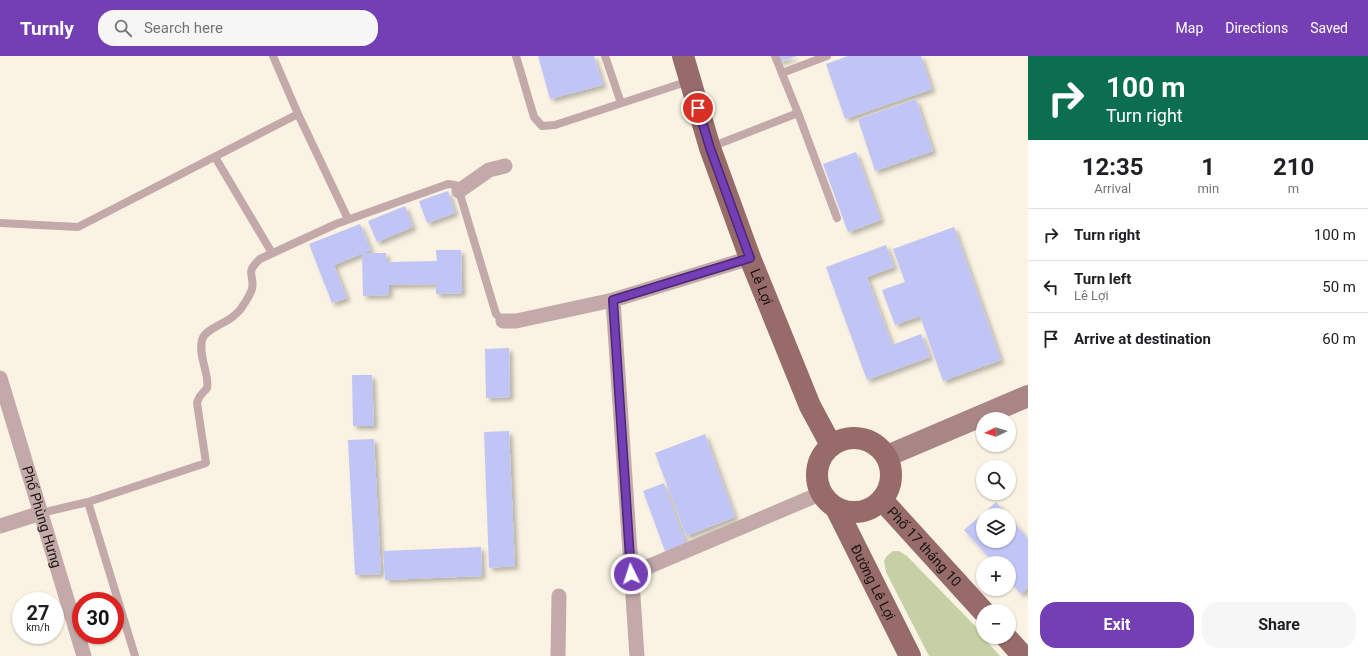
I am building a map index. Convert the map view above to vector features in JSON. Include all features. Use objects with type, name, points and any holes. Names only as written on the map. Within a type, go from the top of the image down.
[{"type":"main road","name":"Lê Lợi","points":[[683,56],[710,148],[750,258],[810,406],[831,445]]},
{"type":"main road","points":[[887,456],[1028,396]]},
{"type":"main road","points":[[855,437],[868,439],[878,446],[887,456],[891,471],[890,486],[882,500],[872,508],[860,512],[848,512],[829,500],[817,481],[817,467],[822,455],[831,445],[842,439],[855,437]]},
{"type":"main road","name":"Đường Lê Lợi","points":[[829,500],[910,656]]},
{"type":"main road","name":"Phố 17 tháng 10","points":[[882,500],[977,604]]},
{"type":"main road","points":[[1012,644],[1023,656]]},
{"type":"street","points":[[459,191],[489,170],[505,166]]},
{"type":"street","points":[[503,321],[516,321],[613,300],[750,258]]},
{"type":"street","points":[[613,300],[637,656]]},
{"type":"street","name":"Phố Phùng Hưng","points":[[0,378],[84,656]]},
{"type":"street","points":[[631,574],[829,500]]},
{"type":"street","points":[[0,526],[41,513]]},
{"type":"street","points":[[558,656],[559,596]]},
{"type":"lane","points":[[273,56],[298,114],[348,219]]},
{"type":"lane","points":[[516,56],[534,117],[542,126],[555,125],[621,102],[690,81]]},
{"type":"lane","points":[[605,56],[621,102]]},
{"type":"lane","points":[[775,56],[837,218]]},
{"type":"lane","points":[[782,72],[827,56]]},
{"type":"lane","points":[[710,148],[798,113]]},
{"type":"lane","points":[[0,223],[78,228],[298,114]]},
{"type":"lane","points":[[215,157],[272,253]]},
{"type":"lane","points":[[41,513],[88,502],[206,463],[197,403],[200,395],[206,390],[207,384],[202,358],[202,338],[210,331],[232,318],[248,299],[252,288],[251,272],[253,266],[260,259],[348,219],[448,184],[455,185],[459,191],[496,314],[503,321]]},
{"type":"lane","points":[[88,502],[135,656]]},
{"type":"green space","points":[[893,551],[899,551],[907,556],[976,627],[976,644],[989,644],[1000,656],[929,656],[886,572],[884,561]]},
{"type":"building","points":[[538,56],[594,56],[603,85],[550,99]]},
{"type":"building","points":[[777,56],[797,56],[779,62]]},
{"type":"building","points":[[848,56],[921,56],[932,89],[845,119],[826,64]]},
{"type":"building","points":[[916,99],[933,151],[875,171],[858,119]]},
{"type":"building","points":[[856,152],[881,220],[848,232],[823,164]]},
{"type":"building","points":[[448,191],[455,213],[427,223],[419,201]]},
{"type":"building","points":[[405,206],[413,227],[377,242],[368,221]]},
{"type":"building","points":[[360,224],[371,250],[334,265],[347,298],[332,303],[309,244]]},
{"type":"building","points":[[954,227],[1001,360],[943,381],[920,316],[895,325],[882,290],[905,282],[893,249]]},
{"type":"building","points":[[886,245],[894,267],[867,277],[892,345],[921,334],[930,357],[867,380],[826,267]]},
{"type":"building","points":[[436,250],[461,250],[462,293],[436,294],[436,284],[389,285],[389,295],[363,296],[362,253],[386,253],[387,262],[437,261]]},
{"type":"building","points":[[509,348],[510,397],[486,398],[485,349]]},
{"type":"building","points":[[352,375],[372,375],[374,426],[353,426]]},
{"type":"building","points":[[509,431],[515,566],[489,568],[484,432]]},
{"type":"building","points":[[705,434],[735,517],[686,536],[655,453]]},
{"type":"building","points":[[374,439],[381,574],[355,575],[348,440]]},
{"type":"building","points":[[664,483],[686,544],[665,551],[643,491]]},
{"type":"building","points":[[996,502],[1001,508],[989,508]]},
{"type":"building","points":[[976,520],[976,543],[964,530]]},
{"type":"building","points":[[1016,525],[1028,539],[1028,588],[1021,594],[1016,588],[1016,556],[988,556],[980,548],[1016,548]]},
{"type":"building","points":[[481,547],[482,576],[385,580],[383,551]]},
{"type":"route","points":[[631,574],[613,300],[750,258],[710,148],[698,108]]}]
